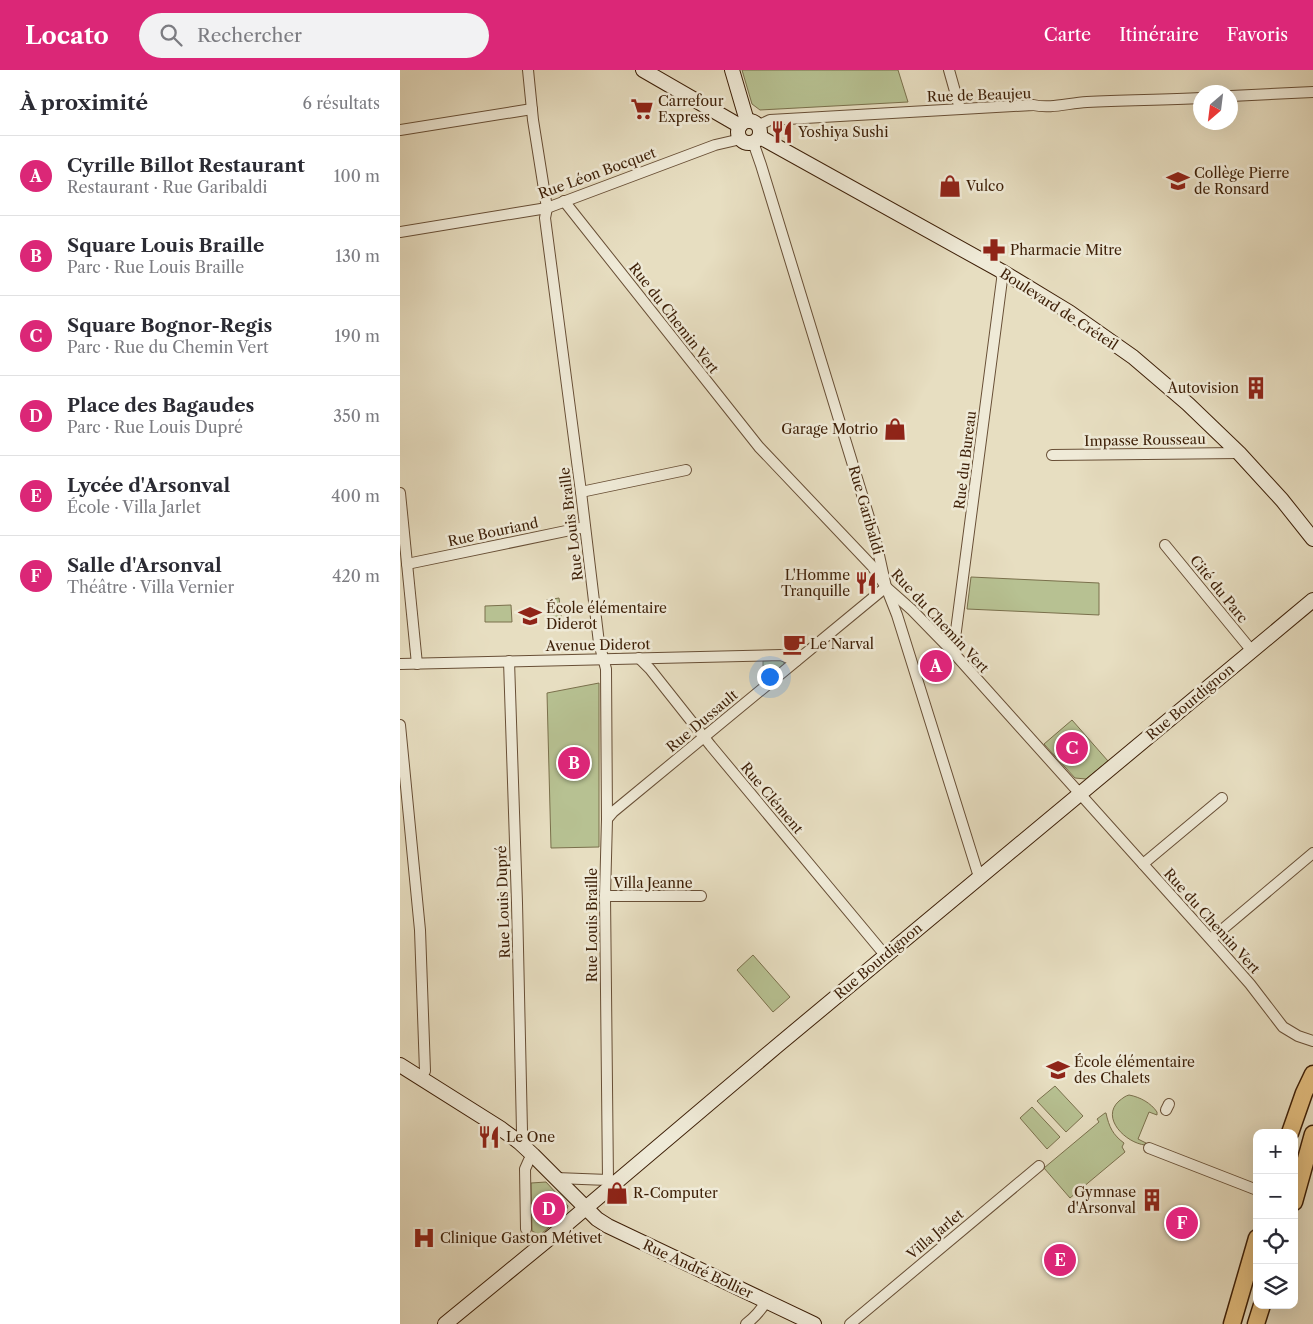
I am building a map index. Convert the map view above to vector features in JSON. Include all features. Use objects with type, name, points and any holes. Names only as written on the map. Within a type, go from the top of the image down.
[{"type":"main road","points":[[1291,1129],[1313,1074]]},
{"type":"main road","points":[[1298,1188],[1313,1134]]},
{"type":"main road","points":[[1232,1324],[1253,1252]]},
{"type":"main road","points":[[1256,1324],[1261,1309]]},
{"type":"street","name":"Rue Louis Braille","points":[[528,70],[547,208],[545,218],[599,643],[606,669],[607,819],[605,896],[610,1183]]},
{"type":"street","name":"Boulevard de Créteil","points":[[643,70],[750,132],[1003,272],[1069,312],[1133,357],[1188,404],[1282,500],[1313,539]]},
{"type":"street","name":"Rue Garibaldi","points":[[732,70],[875,537],[886,587],[897,615],[979,877]]},
{"type":"street","points":[[949,70],[960,109]]},
{"type":"street","points":[[1238,96],[1313,92]]},
{"type":"street","name":"Rue de Beaujeu","points":[[750,132],[770,120],[1033,105],[1051,107],[1074,103],[1193,98]]},
{"type":"street","points":[[400,130],[532,109]]},
{"type":"street","name":"Rue Léon Bocquet","points":[[400,232],[547,208],[750,132]]},
{"type":"street","name":"Rue du Chemin Vert","points":[[564,201],[759,447],[872,566],[886,587],[912,610],[951,650],[1211,939],[1250,984],[1283,1027],[1298,1036],[1313,1041]]},
{"type":"street","name":"Rue du Bureau","points":[[951,650],[954,646],[1003,272]]},
{"type":"street","name":"Impasse Rousseau","points":[[1052,455],[1238,453]]},
{"type":"street","points":[[581,492],[686,470]]},
{"type":"street","points":[[400,494],[417,664]]},
{"type":"street","name":"Rue Bouriand","points":[[407,564],[585,527]]},
{"type":"street","name":"Cité du Parc","points":[[1164,545],[1252,651]]},
{"type":"street","name":"Rue Dussault","points":[[607,819],[613,812],[886,587]]},
{"type":"street","name":"Rue Bourdignon","points":[[445,1324],[586,1208],[610,1183],[1313,600]]},
{"type":"street","name":"Avenue Diderot","points":[[400,664],[781,655],[796,661]]},
{"type":"street","name":"Rue Clément","points":[[639,658],[885,955]]},
{"type":"street","name":"Rue Louis Dupré","points":[[508,661],[517,903],[522,1131],[519,1142]]},
{"type":"street","points":[[400,725],[420,930],[425,1071],[421,1078]]},
{"type":"street","points":[[1143,864],[1222,798]]},
{"type":"street","points":[[1211,939],[1313,853]]},
{"type":"street","name":"Villa Jeanne","points":[[605,896],[701,896]]},
{"type":"street","name":"Rue André Bollier","points":[[400,1064],[519,1142],[597,1219],[608,1226],[814,1324]]},
{"type":"street","points":[[1149,1148],[1253,1188]]},
{"type":"street","points":[[526,1229],[525,1169],[533,1155]]},
{"type":"street","name":"Villa Jarlet","points":[[850,1324],[1039,1166]]},
{"type":"street","points":[[556,1178],[610,1183]]},
{"type":"street","points":[[746,1324],[758,1315],[766,1301]]},
{"type":"green space","points":[[742,70],[898,70],[908,102],[760,110],[752,104]]},
{"type":"green space","points":[[971,577],[1099,583],[1099,615],[967,609]]},
{"type":"green space","points":[[559,598],[562,623],[549,624],[546,600]]},
{"type":"green space","points":[[511,605],[512,622],[485,622],[485,606]]},
{"type":"green space","points":[[782,660],[784,664],[763,682],[763,661]]},
{"type":"green space","points":[[599,683],[599,847],[551,848],[547,693]]},
{"type":"green space","points":[[1072,720],[1108,761],[1086,779],[1075,778],[1044,744]]},
{"type":"green space","points":[[753,955],[790,997],[773,1012],[737,970]]},
{"type":"green space","points":[[1055,1086],[1083,1116],[1066,1132],[1037,1101]]},
{"type":"green space","points":[[1129,1095],[1145,1101],[1157,1112],[1157,1115],[1149,1112],[1138,1139],[1146,1143],[1145,1145],[1130,1140],[1123,1135],[1114,1122],[1112,1115],[1114,1108],[1119,1101]]},
{"type":"green space","points":[[1032,1107],[1060,1137],[1047,1149],[1020,1118]]},
{"type":"green space","points":[[1105,1113],[1112,1130],[1124,1143],[1122,1147],[1125,1152],[1070,1198],[1044,1168],[1099,1122],[1097,1119]]},
{"type":"green space","points":[[546,1182],[568,1206],[565,1213],[540,1235],[532,1231],[531,1183]]},
{"type":"place","name":"Carrefour Express","points":[[642,109]]},
{"type":"place","name":"Yoshiya Sushi","points":[[782,132]]},
{"type":"place","name":"Collège Pierre de Ronsard","points":[[1178,181]]},
{"type":"place","name":"Vulco","points":[[950,186]]},
{"type":"place","name":"Pharmacie Mitre","points":[[994,250]]},
{"type":"place","name":"Autovision","points":[[1256,388]]},
{"type":"place","name":"Garage Motrio","points":[[895,429]]},
{"type":"place","name":"L'Homme Tranquille","points":[[866,583]]},
{"type":"place","name":"École élémentaire Diderot","points":[[530,616]]},
{"type":"place","name":"Le Narval","points":[[794,644]]},
{"type":"place","name":"Cyrille Billot Restaurant","points":[[936,666]]},
{"type":"place","name":"Square Bognor-Regis","points":[[1072,748]]},
{"type":"place","name":"Square Louis Braille","points":[[574,763]]},
{"type":"place","name":"École élémentaire des Chalets","points":[[1058,1070]]},
{"type":"place","name":"Le One","points":[[489,1137]]},
{"type":"place","name":"R-Computer","points":[[617,1193]]},
{"type":"place","name":"Gymnase d'Arsonval","points":[[1152,1200]]},
{"type":"place","name":"Place des Bagaudes","points":[[549,1209]]},
{"type":"place","name":"Salle d'Arsonval","points":[[1182,1223]]},
{"type":"place","name":"Clinique Gaston Métivet","points":[[424,1238]]},
{"type":"place","name":"Lycée d'Arsonval","points":[[1060,1260]]}]
